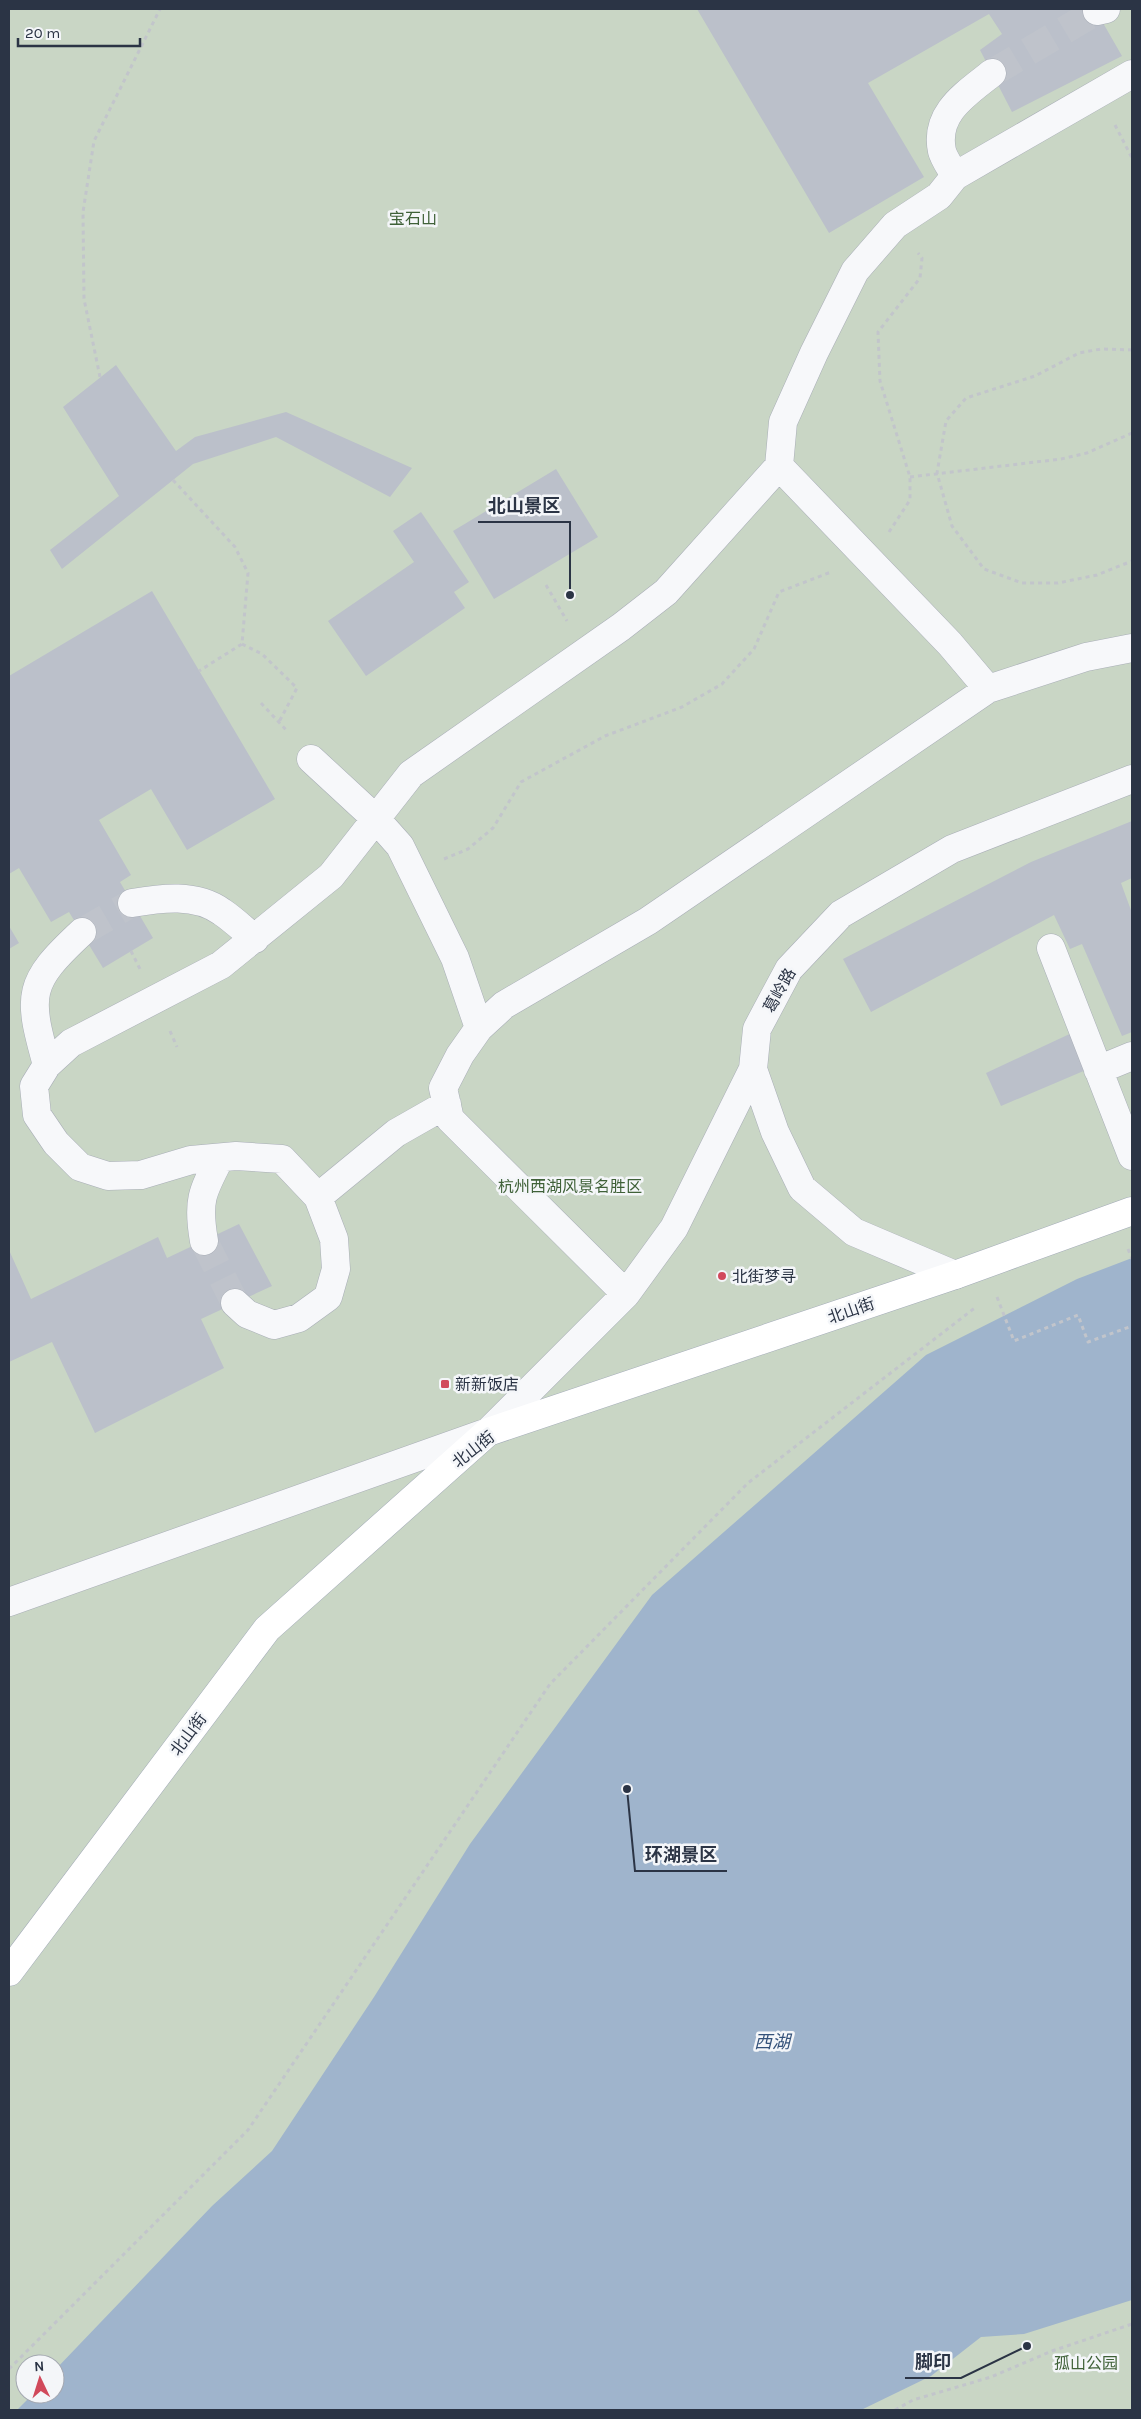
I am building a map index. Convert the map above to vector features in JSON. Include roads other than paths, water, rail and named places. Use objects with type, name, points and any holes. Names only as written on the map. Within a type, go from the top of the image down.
[{"type":"main road","name":"北山街","points":[[9,1972],[267,1629],[488,1432],[955,1275],[1132,1211]]},
{"type":"street","points":[[955,176],[942,152],[942,129],[952,105],[992,73]]},
{"type":"street","points":[[235,1303],[247,1314],[274,1325],[299,1318],[328,1297],[336,1269],[334,1239],[318,1197],[282,1159],[236,1156],[191,1160],[141,1176],[108,1176],[80,1167],[56,1143],[37,1115],[34,1086],[47,1065],[71,1043],[222,966],[331,876],[411,774],[584,653],[666,592],[779,466],[783,422],[814,353],[855,272],[895,225],[938,196],[955,176],[1132,74]]},
{"type":"street","points":[[779,466],[950,644],[988,688]]},
{"type":"street","points":[[626,1294],[450,1118],[443,1088],[460,1055],[479,1028],[504,1005],[648,921],[988,688],[1086,657],[1132,648]]},
{"type":"street","points":[[311,759],[376,819],[400,846],[455,958],[479,1028]]},
{"type":"street","name":"葛岭路","points":[[955,1275],[854,1232],[802,1188],[775,1132],[753,1070],[758,1029],[789,969],[841,914],[952,849],[1132,779]]},
{"type":"street","points":[[132,903],[161,898],[195,900],[220,910],[255,939]]},
{"type":"street","points":[[47,1065],[34,1008],[38,980],[56,957],[82,932]]},
{"type":"street","points":[[1051,948],[1132,1156]]},
{"type":"street","points":[[1098,1070],[1132,1056]]},
{"type":"street","points":[[9,1602],[488,1432],[626,1294],[674,1228],[753,1070]]},
{"type":"street","points":[[318,1197],[396,1133],[447,1104]]},
{"type":"street","points":[[204,1241],[200,1218],[203,1191],[220,1158]]},
{"type":"water","name":"西湖","points":[[1132,1258],[1132,2300],[1024,2334],[981,2337],[931,2376],[861,2410],[17,2410],[23,2404],[65,2404],[65,2360],[212,2206],[272,2151],[374,1997],[470,1844],[652,1595],[926,1355],[1077,1279]]},
{"type":"tunnel","points":[[992,73],[1097,11]]},
{"type":"tunnel","points":[[82,932],[132,903]]},
{"type":"tunnel","points":[[204,1241],[235,1303]]},
{"type":"place","name":"北山景区","points":[[570,595]]},
{"type":"place","name":"北街梦寻","points":[[722,1276]]},
{"type":"place","name":"新新饭店","points":[[445,1384]]},
{"type":"place","name":"环湖景区","points":[[627,1789]]},
{"type":"place","name":"脚印","points":[[1027,2346]]},
{"type":"park label","name":"宝石山","points":[[413,218]]},
{"type":"park label","name":"杭州西湖风景名胜区","points":[[570,1186]]},
{"type":"park label","name":"孤山公园","points":[[1086,2363]]}]
